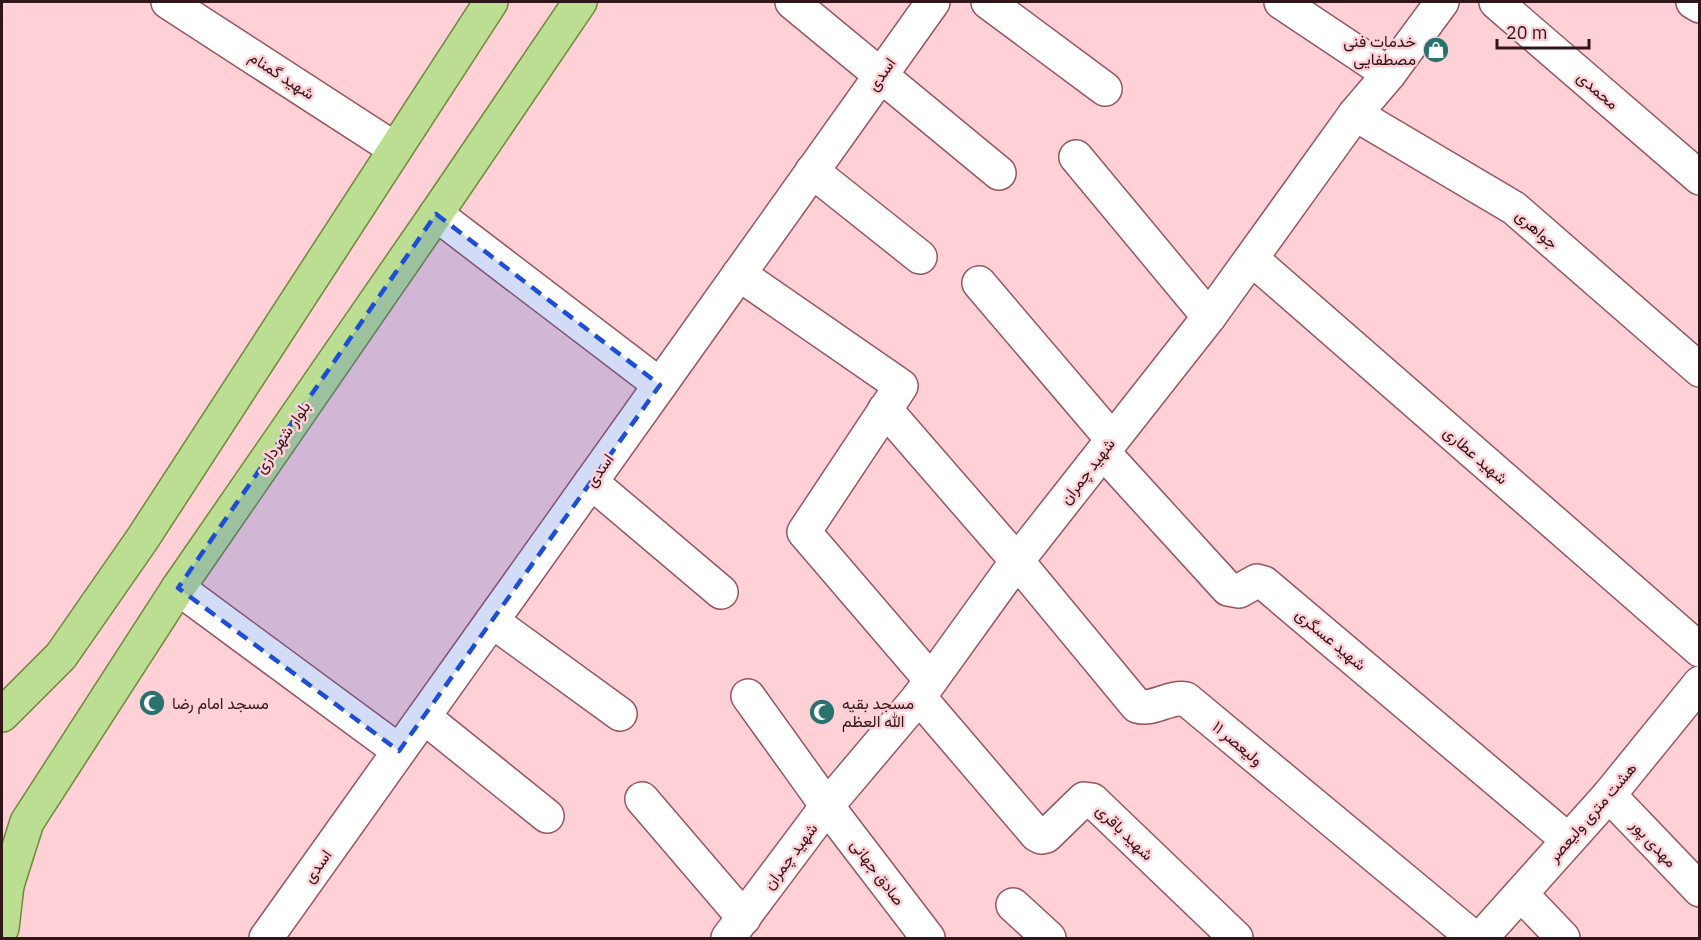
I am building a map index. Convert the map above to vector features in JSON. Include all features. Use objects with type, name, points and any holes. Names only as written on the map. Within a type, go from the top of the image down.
[{"type":"main road","points":[[2,715],[61,656],[137,548],[491,2]]},
{"type":"main road","name":"بلوار شهرداری","points":[[6,930],[4,876],[27,822],[178,588],[580,2]]},
{"type":"street","name":"شهید گمنام","points":[[169,2],[395,149]]},
{"type":"street","points":[[792,2],[999,172]]},
{"type":"street","name":"اسدی","points":[[266,939],[933,2]]},
{"type":"street","points":[[988,2],[1105,89]]},
{"type":"street","points":[[1281,2],[1389,74]]},
{"type":"street","name":"محمدی","points":[[1496,2],[1700,178]]},
{"type":"street","points":[[1693,2],[1700,6]]},
{"type":"street","name":"شهید چمران","points":[[736,932],[827,806],[925,689],[1017,561],[1209,317],[1355,114],[1389,74],[1432,5]]},
{"type":"street","name":"جواهری","points":[[1355,114],[1514,208],[1700,370]]},
{"type":"street","points":[[1076,157],[1209,317]]},
{"type":"street","points":[[812,171],[920,257]]},
{"type":"street","points":[[436,214],[660,385]]},
{"type":"street","name":"شهید عطاری","points":[[1252,259],[1700,650]]},
{"type":"street","points":[[739,274],[901,386],[804,532],[925,689]]},
{"type":"street","points":[[979,283],[1108,445]]},
{"type":"street","points":[[885,409],[1017,561]]},
{"type":"street","name":"شهید عسگری","points":[[1108,445],[1228,588],[1239,591],[1257,581],[1264,583],[1568,840]]},
{"type":"street","points":[[591,482],[722,592]]},
{"type":"street","name":"ولیعصر ۱۱","points":[[1017,561],[1137,706],[1146,707],[1177,698],[1186,699],[1474,939]]},
{"type":"street","points":[[178,588],[399,751]]},
{"type":"street","points":[[492,621],[620,714]]},
{"type":"street","name":"هشت متری ولیعصر","points":[[1481,939],[1609,795],[1700,683]]},
{"type":"street","name":"شهید باقری","points":[[925,689],[1037,835],[1046,836],[1084,799],[1092,800],[1236,939]]},
{"type":"street","name":"صادق جهانی","points":[[748,696],[827,806],[928,939]]},
{"type":"street","points":[[424,717],[547,816]]},
{"type":"street","name":"مهدی پور","points":[[1609,795],[1700,891]]},
{"type":"street","points":[[642,799],[736,932]]},
{"type":"street","points":[[1521,894],[1563,939]]},
{"type":"street","points":[[1013,905],[1049,939]]},
{"type":"highlighted area","points":[[436,214],[660,385],[399,751],[178,588]]},
{"type":"place","name":"خدمات فنی مصطفایی","points":[[1436,50]]},
{"type":"place","name":"مسجد امام رضا","points":[[152,703]]},
{"type":"place","name":"مسجد بقیه الله العظم","points":[[822,712]]}]
